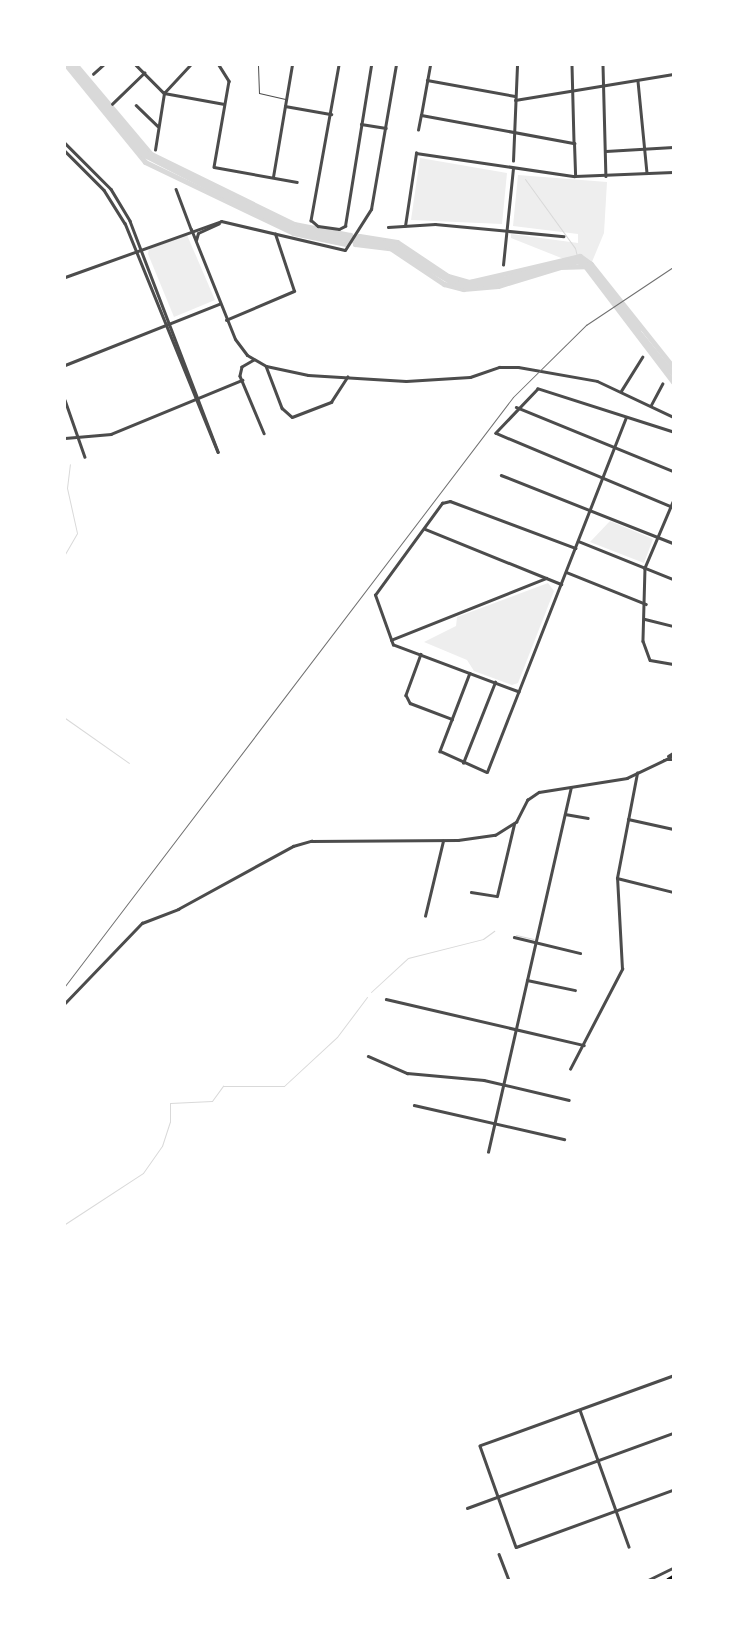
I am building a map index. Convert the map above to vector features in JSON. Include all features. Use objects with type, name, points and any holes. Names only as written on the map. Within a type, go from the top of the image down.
[{"type":"highway","points":[[668,1580],[673,1577]]},
{"type":"street","points":[[93,74],[103,65]]},
{"type":"street","points":[[136,65],[164,93],[224,104]]},
{"type":"street","points":[[155,150],[164,93],[190,65]]},
{"type":"street","points":[[219,65],[228,77],[214,167],[297,182]]},
{"type":"street","points":[[272,177],[292,65]]},
{"type":"street","points":[[339,65],[313,224],[345,226],[371,65]]},
{"type":"street","points":[[65,277],[191,229],[221,221],[275,233],[336,250],[350,246],[371,209],[396,65]]},
{"type":"street","points":[[418,130],[430,65]]},
{"type":"street","points":[[513,161],[517,65]]},
{"type":"street","points":[[572,65],[574,176]]},
{"type":"street","points":[[604,65],[606,176]]},
{"type":"street","points":[[112,104],[144,73]]},
{"type":"street","points":[[427,80],[515,98],[604,86],[673,74]]},
{"type":"street","points":[[638,80],[648,174]]},
{"type":"street","points":[[136,105],[158,126]]},
{"type":"street","points":[[285,106],[331,114]]},
{"type":"street","points":[[421,115],[574,143]]},
{"type":"street","points":[[361,124],[386,128]]},
{"type":"street","points":[[65,143],[111,189],[142,247],[200,396],[219,452],[214,450],[138,249],[104,190],[65,150]]},
{"type":"street","points":[[606,151],[673,147]]},
{"type":"street","points":[[405,226],[416,153],[513,169],[574,176],[673,172]]},
{"type":"street","points":[[503,265],[513,169]]},
{"type":"street","points":[[176,189],[226,320],[240,346],[254,360],[266,366],[347,377],[418,381],[470,377],[504,366],[538,370],[587,378],[621,391],[673,416]]},
{"type":"street","points":[[196,241],[198,233],[221,221]]},
{"type":"street","points":[[388,228],[435,224],[562,236]]},
{"type":"street","points":[[226,320],[294,291],[275,233]]},
{"type":"street","points":[[65,365],[219,304]]},
{"type":"street","points":[[621,391],[642,357]]},
{"type":"street","points":[[254,360],[242,367],[242,380],[264,433]]},
{"type":"street","points":[[266,366],[282,408],[292,417],[331,402],[347,377]]},
{"type":"street","points":[[65,438],[79,440],[111,434],[242,380]]},
{"type":"street","points":[[651,405],[662,384]]},
{"type":"street","points":[[672,507],[500,438],[499,427],[534,389],[673,432]]},
{"type":"street","points":[[65,400],[85,457]]},
{"type":"street","points":[[516,407],[673,471]]},
{"type":"street","points":[[470,673],[441,754],[487,772],[626,418]]},
{"type":"street","points":[[501,475],[673,543]]},
{"type":"street","points":[[519,692],[393,645],[375,594],[425,529],[442,503],[450,501],[576,548]]},
{"type":"street","points":[[673,502],[645,568],[646,604],[643,641],[650,660],[673,664]]},
{"type":"street","points":[[425,529],[561,584]]},
{"type":"street","points":[[578,541],[673,579]]},
{"type":"street","points":[[566,572],[646,604]]},
{"type":"street","points":[[391,640],[546,578]]},
{"type":"street","points":[[645,619],[673,626]]},
{"type":"street","points":[[421,654],[406,695],[410,703],[452,719]]},
{"type":"street","points":[[464,764],[495,682]]},
{"type":"street","points":[[65,1002],[142,923],[178,909],[292,846],[311,841],[443,841],[495,835],[513,824],[534,795],[612,782],[637,773],[673,754]]},
{"type":"street","points":[[663,760],[673,760]]},
{"type":"street","points":[[570,1069],[622,969],[617,878],[637,773]]},
{"type":"street","points":[[488,1152],[571,788]]},
{"type":"street","points":[[565,814],[588,818]]},
{"type":"street","points":[[628,819],[673,829]]},
{"type":"street","points":[[471,892],[497,896],[513,824]]},
{"type":"street","points":[[426,916],[443,841]]},
{"type":"street","points":[[617,878],[673,892]]},
{"type":"street","points":[[514,937],[580,953]]},
{"type":"street","points":[[527,980],[575,990]]},
{"type":"street","points":[[386,999],[584,1044]]},
{"type":"street","points":[[368,1056],[407,1073],[503,1084],[569,1100]]},
{"type":"street","points":[[414,1105],[564,1139]]},
{"type":"street","points":[[673,1376],[480,1446],[516,1547],[673,1490]]},
{"type":"street","points":[[580,1410],[629,1547]]},
{"type":"street","points":[[467,1508],[673,1433]]},
{"type":"street","points":[[499,1554],[510,1580]]},
{"type":"street","points":[[648,1580],[673,1568]]},
{"type":"lane","points":[[258,65],[259,94],[286,99]]},
{"type":"shaded area","points":[[420,158],[507,173],[502,224],[411,220]]},
{"type":"shaded area","points":[[518,175],[607,182],[604,233],[589,269],[511,238],[511,234],[578,243],[578,234],[513,226]]},
{"type":"shaded area","points":[[187,235],[215,300],[174,317],[148,254],[149,249]]},
{"type":"shaded area","points":[[610,521],[653,539],[644,563],[590,542]]},
{"type":"shaded area","points":[[548,583],[554,591],[518,683],[512,685],[474,671],[467,660],[424,642],[456,626],[457,617]]},
{"type":"waterway","points":[[66,65],[145,162],[293,233],[346,244],[350,235],[294,224],[151,154],[76,65]]},
{"type":"waterway","points":[[71,65],[145,154],[292,229],[393,246],[459,285],[502,281],[578,260],[590,266],[637,330]]},
{"type":"waterway","points":[[525,179],[575,248],[578,260]]},
{"type":"waterway","points":[[673,367],[591,264],[580,256],[469,282],[448,276],[397,242],[359,236],[355,244],[390,248],[444,284],[463,289],[498,286],[560,267],[585,266],[673,382]]},
{"type":"waterway","points":[[637,330],[673,374]]},
{"type":"waterway","points":[[65,554],[77,533],[67,488],[70,464]]},
{"type":"waterway","points":[[65,718],[129,763]]},
{"type":"waterway","points":[[371,992],[408,958],[483,939],[494,931]]},
{"type":"waterway","points":[[516,935],[534,939]]},
{"type":"waterway","points":[[65,1224],[143,1173],[162,1146],[170,1122],[170,1103],[212,1101],[223,1086],[284,1086],[337,1037],[367,997]]},
{"type":"railway","points":[[65,986],[513,397],[586,325],[673,267]]}]
